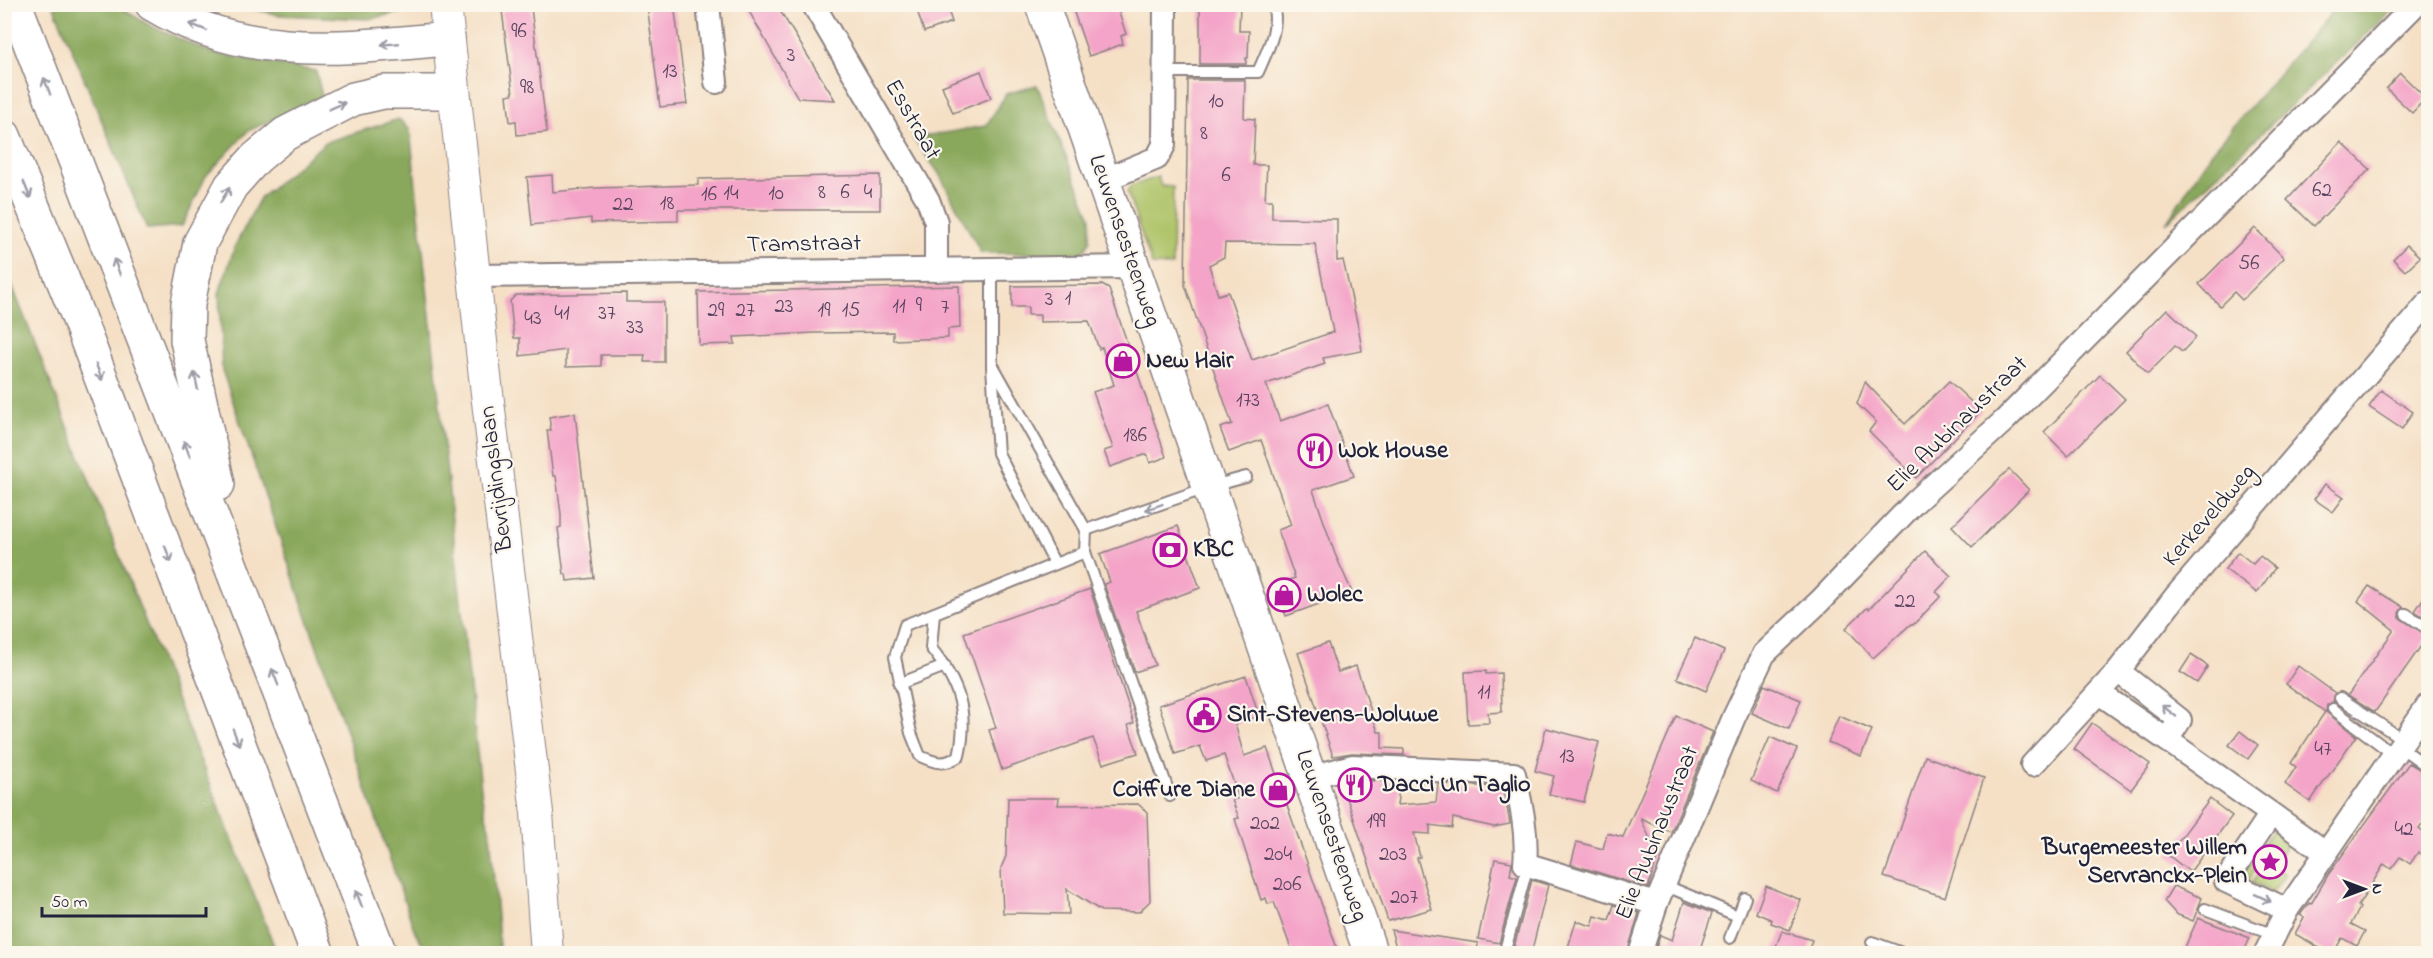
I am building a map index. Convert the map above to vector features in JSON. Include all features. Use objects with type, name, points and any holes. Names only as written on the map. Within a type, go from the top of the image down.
[{"type":"main road","points":[[15,4],[380,954]]},
{"type":"main road","points":[[152,4],[171,16],[216,34],[263,44],[306,49],[448,39]]},
{"type":"main road","name":"Leuvensesteenweg","points":[[1042,4],[1371,954]]},
{"type":"main road","points":[[239,582],[188,340],[188,304],[200,243],[231,186],[256,158],[285,134],[353,99],[384,92],[453,92]]},
{"type":"main road","points":[[4,136],[81,325],[318,954]]},
{"type":"street","name":"Bevrijdingslaan","points":[[444,4],[537,813],[547,954]]},
{"type":"street","points":[[708,4],[716,82]]},
{"type":"street","name":"Esstraat","points":[[813,4],[928,200],[936,222],[936,270]]},
{"type":"street","points":[[1104,180],[1157,158],[1164,145],[1165,4]]},
{"type":"street","name":"Elie Aubinaustraat","points":[[1640,954],[1660,895],[1730,728],[1764,654],[1820,601],[1915,502],[2004,421],[2416,4]]},
{"type":"street","name":"Tramstraat","points":[[474,276],[1134,267]]},
{"type":"street","name":"Kerkeveldweg","points":[[2032,765],[2118,671],[2176,596],[2428,303]]},
{"type":"street","points":[[2118,671],[2180,720],[2167,740]]},
{"type":"street","points":[[2099,693],[2325,852]]},
{"type":"street","points":[[2269,944],[2287,910],[2325,852],[2428,705]]},
{"type":"street","points":[[1311,777],[1352,766],[1514,774],[1525,831],[1525,864],[1660,895]]},
{"type":"street","points":[[2271,814],[2226,881],[2287,910]]},
{"type":"lane","points":[[1163,72],[1258,72],[1272,38],[1274,4]]},
{"type":"lane","points":[[992,270],[992,364],[998,453],[1055,564]]},
{"type":"lane","points":[[992,364],[1086,530],[1085,552],[1170,796]]},
{"type":"lane","points":[[1086,530],[1209,487],[1246,477]]},
{"type":"lane","points":[[934,613],[931,648],[945,666],[956,686],[962,708],[964,735],[959,756],[944,764],[920,756],[911,733],[895,657],[905,625],[934,613],[1085,552]]},
{"type":"lane","points":[[2406,614],[2428,629]]},
{"type":"lane","points":[[899,684],[945,666]]},
{"type":"lane","points":[[2340,698],[2428,767]]},
{"type":"lane","points":[[2333,709],[2399,746]]},
{"type":"lane","points":[[1504,954],[1528,866]]},
{"type":"lane","points":[[1660,895],[1738,916]]},
{"type":"lane","points":[[1730,938],[1745,898]]},
{"type":"lane","points":[[2205,909],[2269,944]]},
{"type":"lane","points":[[1872,942],[1905,954]]},
{"type":"green space","points":[[62,4],[116,5],[151,26],[212,53],[316,71],[322,96],[248,131],[206,176],[182,226],[147,229],[54,7]]},
{"type":"green space","points":[[2338,4],[2398,5],[2166,223],[2211,153]]},
{"type":"green space","points":[[237,5],[397,5],[399,13],[368,19],[278,15]]},
{"type":"green space","points":[[1037,85],[1091,218],[1090,241],[1082,254],[981,253],[938,172],[913,138],[986,126],[1006,94]]},
{"type":"green space","points":[[399,119],[410,130],[482,798],[490,832],[500,953],[428,953],[415,932],[222,370],[219,293],[235,246],[260,198],[326,142]]},
{"type":"green space","points":[[1158,177],[1161,186],[1173,187],[1172,266],[1152,265],[1127,191],[1131,186]]},
{"type":"green space","points":[[5,268],[277,953],[5,953]]},
{"type":"green space","points":[[2273,829],[2291,840],[2281,854],[2270,847],[2266,854],[2263,852],[2259,857],[2263,859],[2248,881],[2241,877]]},
{"type":"green space","points":[[2262,868],[2273,876],[2277,870],[2286,875],[2272,893],[2252,883]]},
{"type":"building","points":[[647,4],[674,4],[687,104],[660,107]]},
{"type":"building","points":[[745,4],[776,4],[835,100],[798,98]]},
{"type":"building","points":[[915,4],[946,4],[952,22],[924,32]]},
{"type":"building","points":[[1071,4],[1116,4],[1126,34],[1121,36],[1123,44],[1089,56]]},
{"type":"building","points":[[1200,4],[1240,4],[1239,31],[1249,31],[1246,64],[1200,64]]},
{"type":"building","points":[[531,8],[547,132],[517,135],[516,121],[510,122],[507,95],[513,94],[502,11]]},
{"type":"building","points":[[981,71],[991,98],[953,113],[942,86]]},
{"type":"building","points":[[2400,73],[2426,98],[2412,113],[2386,88]]},
{"type":"building","points":[[1188,80],[1245,80],[1244,118],[1255,119],[1253,165],[1267,165],[1265,200],[1272,200],[1272,218],[1337,219],[1337,261],[1343,260],[1362,351],[1323,358],[1325,364],[1266,384],[1280,421],[1328,404],[1354,476],[1313,490],[1335,554],[1352,592],[1286,616],[1275,585],[1295,578],[1278,530],[1291,525],[1261,440],[1229,452],[1220,428],[1232,424],[1185,285]],"holes":[[[1225,243],[1315,244],[1333,332],[1252,360],[1228,292],[1218,295],[1209,265],[1224,257]]]},
{"type":"building","points":[[2341,142],[2370,169],[2314,226],[2287,200]]},
{"type":"building","points":[[552,175],[553,192],[595,188],[698,185],[698,179],[880,175],[880,210],[678,210],[678,221],[591,223],[591,218],[532,225],[527,177]]},
{"type":"building","points":[[2255,228],[2284,258],[2242,300],[2234,292],[2220,306],[2199,284]]},
{"type":"building","points":[[2407,245],[2420,257],[2405,271],[2393,259]]},
{"type":"building","points":[[1102,285],[1109,289],[1166,457],[1150,463],[1147,454],[1110,467],[1104,451],[1113,448],[1093,392],[1114,385],[1102,347],[1099,349],[1089,321],[1040,322],[1040,315],[1028,315],[1028,307],[1012,307],[1012,286]]},
{"type":"building","points":[[959,286],[960,328],[948,329],[948,338],[893,340],[893,332],[814,333],[734,337],[735,344],[699,345],[698,292]]},
{"type":"building","points":[[626,293],[626,302],[664,302],[664,362],[644,362],[645,355],[601,355],[601,366],[566,367],[566,350],[520,356],[520,338],[514,338],[510,301],[516,295]]},
{"type":"building","points":[[2167,309],[2196,337],[2182,352],[2175,346],[2148,374],[2126,351]]},
{"type":"building","points":[[2100,375],[2125,399],[2068,456],[2044,432]]},
{"type":"building","points":[[1949,381],[1981,411],[1916,478],[1869,431],[1876,422],[1857,404],[1865,382],[1905,424]]},
{"type":"building","points":[[2381,390],[2413,412],[2402,429],[2369,407]]},
{"type":"building","points":[[575,413],[594,578],[567,581],[558,528],[561,527],[561,514],[556,476],[553,476],[547,430],[551,430],[549,417]]},
{"type":"building","points":[[2009,469],[2029,490],[1972,547],[1952,526]]},
{"type":"building","points":[[2325,484],[2344,497],[2333,512],[2314,499]]},
{"type":"building","points":[[1178,526],[1200,588],[1136,611],[1155,665],[1135,672],[1104,584],[1110,582],[1100,554]]},
{"type":"building","points":[[1925,551],[1951,576],[1936,592],[1941,596],[1913,625],[1911,624],[1873,658],[1846,628],[1867,608],[1869,609]]},
{"type":"building","points":[[2238,552],[2253,564],[2260,556],[2275,568],[2257,593],[2225,569]]},
{"type":"building","points":[[2369,586],[2403,607],[2399,613],[2400,618],[2428,636],[2375,712],[2348,695],[2394,630],[2358,601]]},
{"type":"building","points":[[1090,589],[1134,723],[1128,725],[1138,753],[1103,764],[1093,738],[1002,770],[989,730],[996,728],[964,633]]},
{"type":"building","points":[[2428,591],[2428,620],[2415,611]]},
{"type":"building","points":[[1695,638],[1724,651],[1706,691],[1677,678]]},
{"type":"building","points":[[1328,643],[1338,672],[1356,666],[1378,732],[1382,732],[1382,748],[1404,749],[1404,755],[1352,753],[1333,756],[1298,653]]},
{"type":"building","points":[[2191,655],[2208,666],[2197,683],[2180,672]]},
{"type":"building","points":[[2298,666],[2335,693],[2333,702],[2327,705],[2326,712],[2356,736],[2310,802],[2285,784],[2296,767],[2291,763],[2325,712],[2286,684]]},
{"type":"building","points":[[1486,671],[1486,674],[1501,673],[1502,712],[1488,713],[1489,723],[1468,724],[1465,672]]},
{"type":"building","points":[[1246,676],[1259,716],[1235,724],[1244,756],[1267,748],[1339,954],[1293,954],[1274,902],[1268,904],[1266,898],[1261,900],[1235,819],[1239,818],[1232,800],[1239,798],[1224,755],[1206,761],[1200,746],[1175,754],[1159,705]]},
{"type":"building","points":[[1764,685],[1801,700],[1789,729],[1752,713]]},
{"type":"building","points":[[1676,716],[1713,732],[1671,832],[1641,819],[1658,856],[1648,888],[1571,864],[1577,842],[1603,849],[1607,833],[1623,837]]},
{"type":"building","points":[[1839,716],[1872,730],[1861,756],[1828,742]]},
{"type":"building","points":[[2092,723],[2150,764],[2131,790],[2074,749]]},
{"type":"building","points":[[1546,728],[1599,742],[1584,802],[1549,794],[1554,776],[1535,771]]},
{"type":"building","points":[[2240,731],[2258,745],[2248,759],[2229,745]]},
{"type":"building","points":[[1770,737],[1797,749],[1777,793],[1751,781]]},
{"type":"building","points":[[1925,756],[1984,778],[1945,897],[1884,877]]},
{"type":"building","points":[[2409,763],[2428,774],[2428,816],[2419,829],[2428,836],[2428,860],[2418,852],[2410,864],[2400,857],[2391,869],[2384,864],[2358,906],[2360,908],[2351,924],[2365,931],[2357,946],[2342,938],[2333,954],[2330,954],[2295,934],[2304,917],[2300,915],[2309,903],[2311,904],[2328,875]]},
{"type":"building","points":[[1353,780],[1400,782],[1397,805],[1436,802],[1438,784],[1500,787],[1504,790],[1510,824],[1494,827],[1453,818],[1452,828],[1430,825],[1430,834],[1414,833],[1420,857],[1417,858],[1432,909],[1388,921],[1342,783]]},
{"type":"building","points":[[1008,798],[1059,798],[1058,805],[1138,804],[1147,812],[1150,901],[1139,912],[1101,911],[1067,889],[1069,914],[1003,913],[1001,868],[1006,856]]},
{"type":"building","points":[[2210,799],[2232,816],[2190,872],[2168,855]]},
{"type":"building","points":[[1495,859],[1512,862],[1510,875],[1517,877],[1499,943],[1478,939]]},
{"type":"building","points":[[1532,880],[1548,885],[1532,950],[1514,947]]},
{"type":"building","points":[[1766,886],[1801,900],[1790,930],[1771,923],[1772,920],[1756,913]]},
{"type":"building","points":[[2173,886],[2202,898],[2193,921],[2176,914],[2164,901]]},
{"type":"building","points":[[1684,902],[1712,913],[1699,952],[1702,954],[1654,954],[1660,935],[1672,940]]},
{"type":"building","points":[[1614,905],[1639,913],[1627,954],[1566,954],[1576,921],[1592,926],[1595,916],[1609,920]]},
{"type":"building","points":[[2198,918],[2250,938],[2243,954],[2182,954]]},
{"type":"building","points":[[1391,930],[1478,943],[1477,954],[1398,954]]},
{"type":"building","points":[[1782,931],[1812,940],[1807,954],[1773,954]]},
{"type":"place","name":"New Hair","points":[[1123,361]]},
{"type":"place","name":"Wok House","points":[[1315,451]]},
{"type":"place","name":"KBC","points":[[1170,550]]},
{"type":"place","name":"Wolec","points":[[1284,595]]},
{"type":"place","name":"Sint-Stevens-Woluwe","points":[[1204,715]]},
{"type":"place","name":"Dacci Un Taglio","points":[[1355,785]]},
{"type":"place","name":"Coiffure Diane","points":[[1278,790]]},
{"type":"place","name":"Burgemeester Willem Servranckx-Plein","points":[[2270,862]]}]
